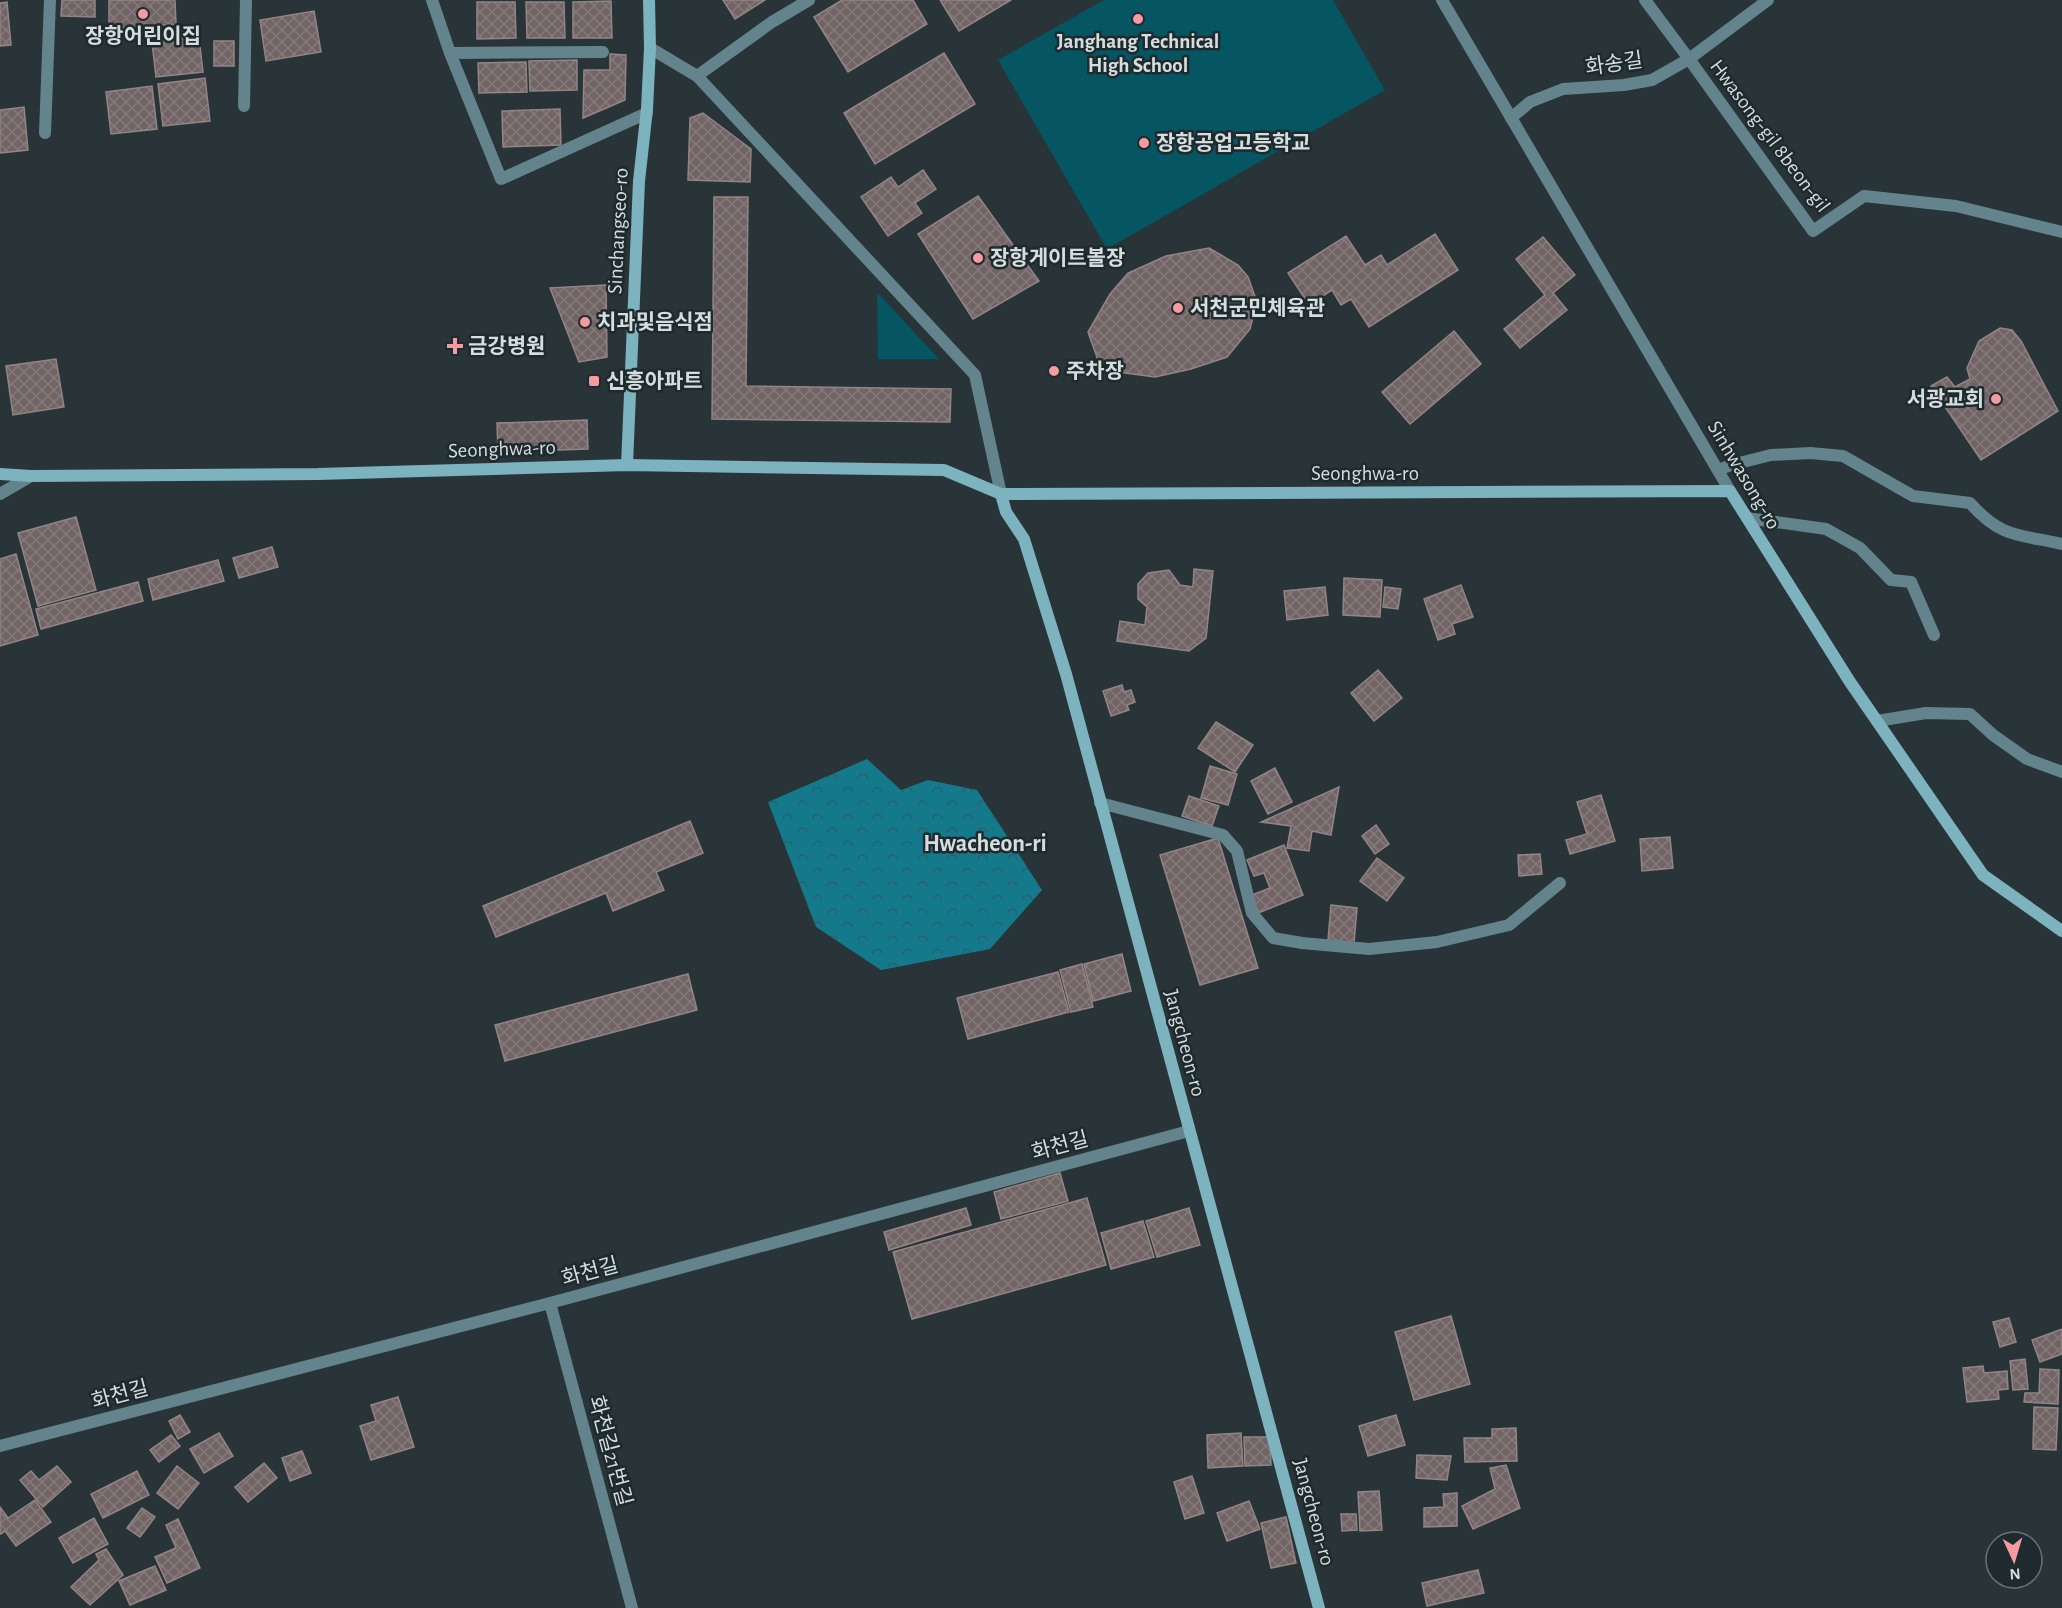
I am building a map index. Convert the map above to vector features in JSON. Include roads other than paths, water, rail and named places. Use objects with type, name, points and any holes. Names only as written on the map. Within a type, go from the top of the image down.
[{"type":"main road","name":"Sinchangseo-ro","points":[[627,465],[639,181],[647,113],[650,48],[649,0]]},
{"type":"main road","name":"Seonghwa-ro","points":[[0,474],[31,476],[318,474],[627,465],[944,470],[1001,494],[1730,491]]},
{"type":"main road","name":"Sinhwasong-ro","points":[[1730,491],[1850,682],[1983,875],[2062,931]]},
{"type":"main road","name":"Jangcheon-ro","points":[[1001,494],[1006,512],[1024,539],[1066,674],[1319,1608]]},
{"type":"street","points":[[45,134],[50,0]]},
{"type":"street","points":[[243,106],[246,0]]},
{"type":"street","points":[[432,0],[450,53],[501,179],[647,113]]},
{"type":"street","points":[[697,76],[772,22],[809,0]]},
{"type":"street","name":"Sinhwasong-ro","points":[[1442,0],[1730,491]]},
{"type":"street","points":[[1645,0],[1689,59]]},
{"type":"street","name":"화송길","points":[[1511,118],[1530,102],[1563,89],[1624,85],[1652,80],[1689,59],[1767,0]]},
{"type":"street","points":[[650,48],[697,76],[975,375],[1001,494]]},
{"type":"street","points":[[450,53],[603,52]]},
{"type":"street","name":"Hwasong-gil 8beon-gil","points":[[1689,59],[1813,231],[1864,196],[1956,206],[2062,232]]},
{"type":"street","points":[[1718,470],[1772,455],[1810,453],[1843,456],[1913,496],[1970,503],[1981,516],[2004,532],[2062,544]]},
{"type":"street","points":[[0,494],[31,476]]},
{"type":"street","points":[[1747,518],[1826,529],[1860,548],[1891,580],[1911,582],[1934,635]]},
{"type":"street","points":[[1877,721],[1926,713],[1970,714],[1993,735],[2027,759],[2062,772]]},
{"type":"street","points":[[1100,802],[1223,835],[1237,851],[1252,913],[1273,938],[1302,944],[1369,949],[1437,942],[1509,925],[1560,883]]},
{"type":"street","name":"화천길","points":[[0,1446],[550,1304],[1189,1131]]},
{"type":"street","name":"화천길21번길","points":[[550,1304],[632,1608]]},
{"type":"place","name":"장항어린이집","points":[[143,14]]},
{"type":"place","name":"Janghang Technical High School","points":[[1138,19]]},
{"type":"place","name":"장항공업고등학교","points":[[1144,143]]},
{"type":"place","name":"장항게이트볼장","points":[[978,258]]},
{"type":"place","name":"서천군민체육관","points":[[1178,308]]},
{"type":"place","name":"치과및음식점","points":[[585,322]]},
{"type":"place","name":"금강병원","points":[[455,346]]},
{"type":"place","name":"주차장","points":[[1054,371]]},
{"type":"place","name":"신흥아파트","points":[[594,381]]},
{"type":"place","name":"서광교회","points":[[1996,399]]},
{"type":"district","name":"Hwacheon-ri","points":[[985,844]]}]
